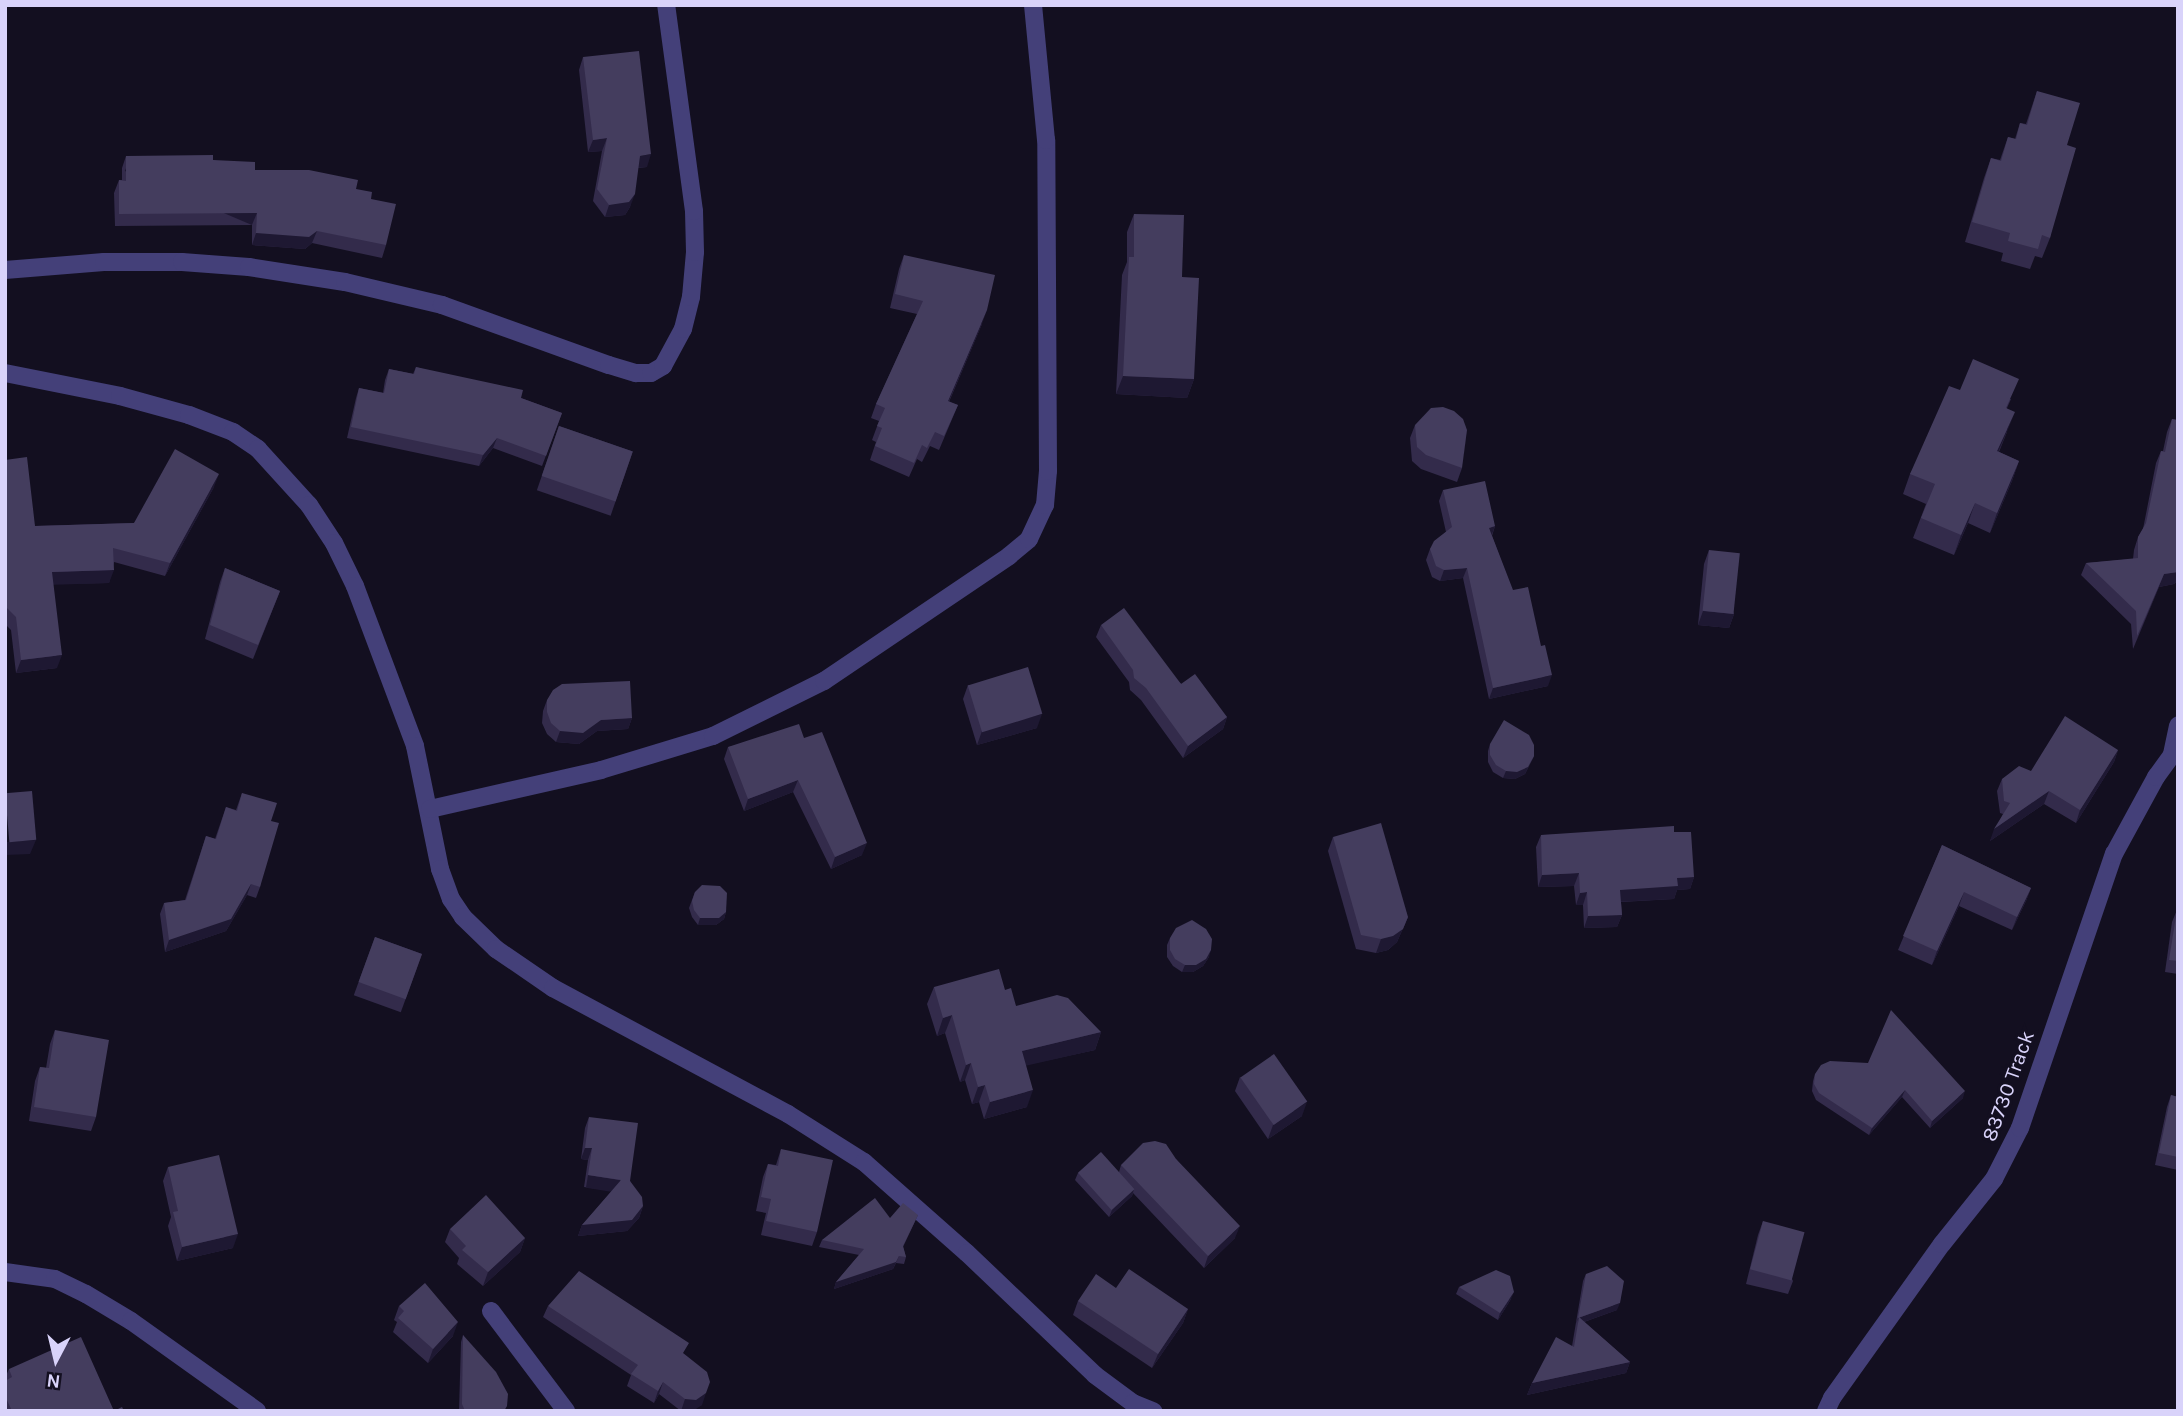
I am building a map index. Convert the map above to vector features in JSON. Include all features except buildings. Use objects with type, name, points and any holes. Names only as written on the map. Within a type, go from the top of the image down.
[{"type":"street","points":[[5,270],[104,262],[183,262],[249,267],[331,279],[442,305],[608,365],[651,373],[663,366],[683,329],[691,297],[695,252],[692,197],[666,5]]},
{"type":"street","points":[[430,809],[601,770],[724,731],[824,681],[1009,556],[1029,538],[1045,505],[1048,471],[1046,140],[1033,5]]},
{"type":"street","points":[[5,373],[120,396],[189,415],[233,432],[258,449],[309,506],[334,543],[355,586],[415,746],[430,809],[440,869],[451,899],[463,917],[496,949],[553,988],[788,1114],[864,1162],[967,1253],[1095,1375],[1133,1403],[1153,1411]]},
{"type":"street","points":[[2175,751],[2178,726]]},
{"type":"street","name":"83730 Track","points":[[1826,1411],[1832,1398],[1942,1244],[1994,1179],[2020,1128],[2114,853],[2156,777],[2175,751]]},
{"type":"street","points":[[5,1272],[55,1279],[86,1294],[131,1321],[257,1411]]},
{"type":"street","points":[[491,1311],[566,1411]]}]
